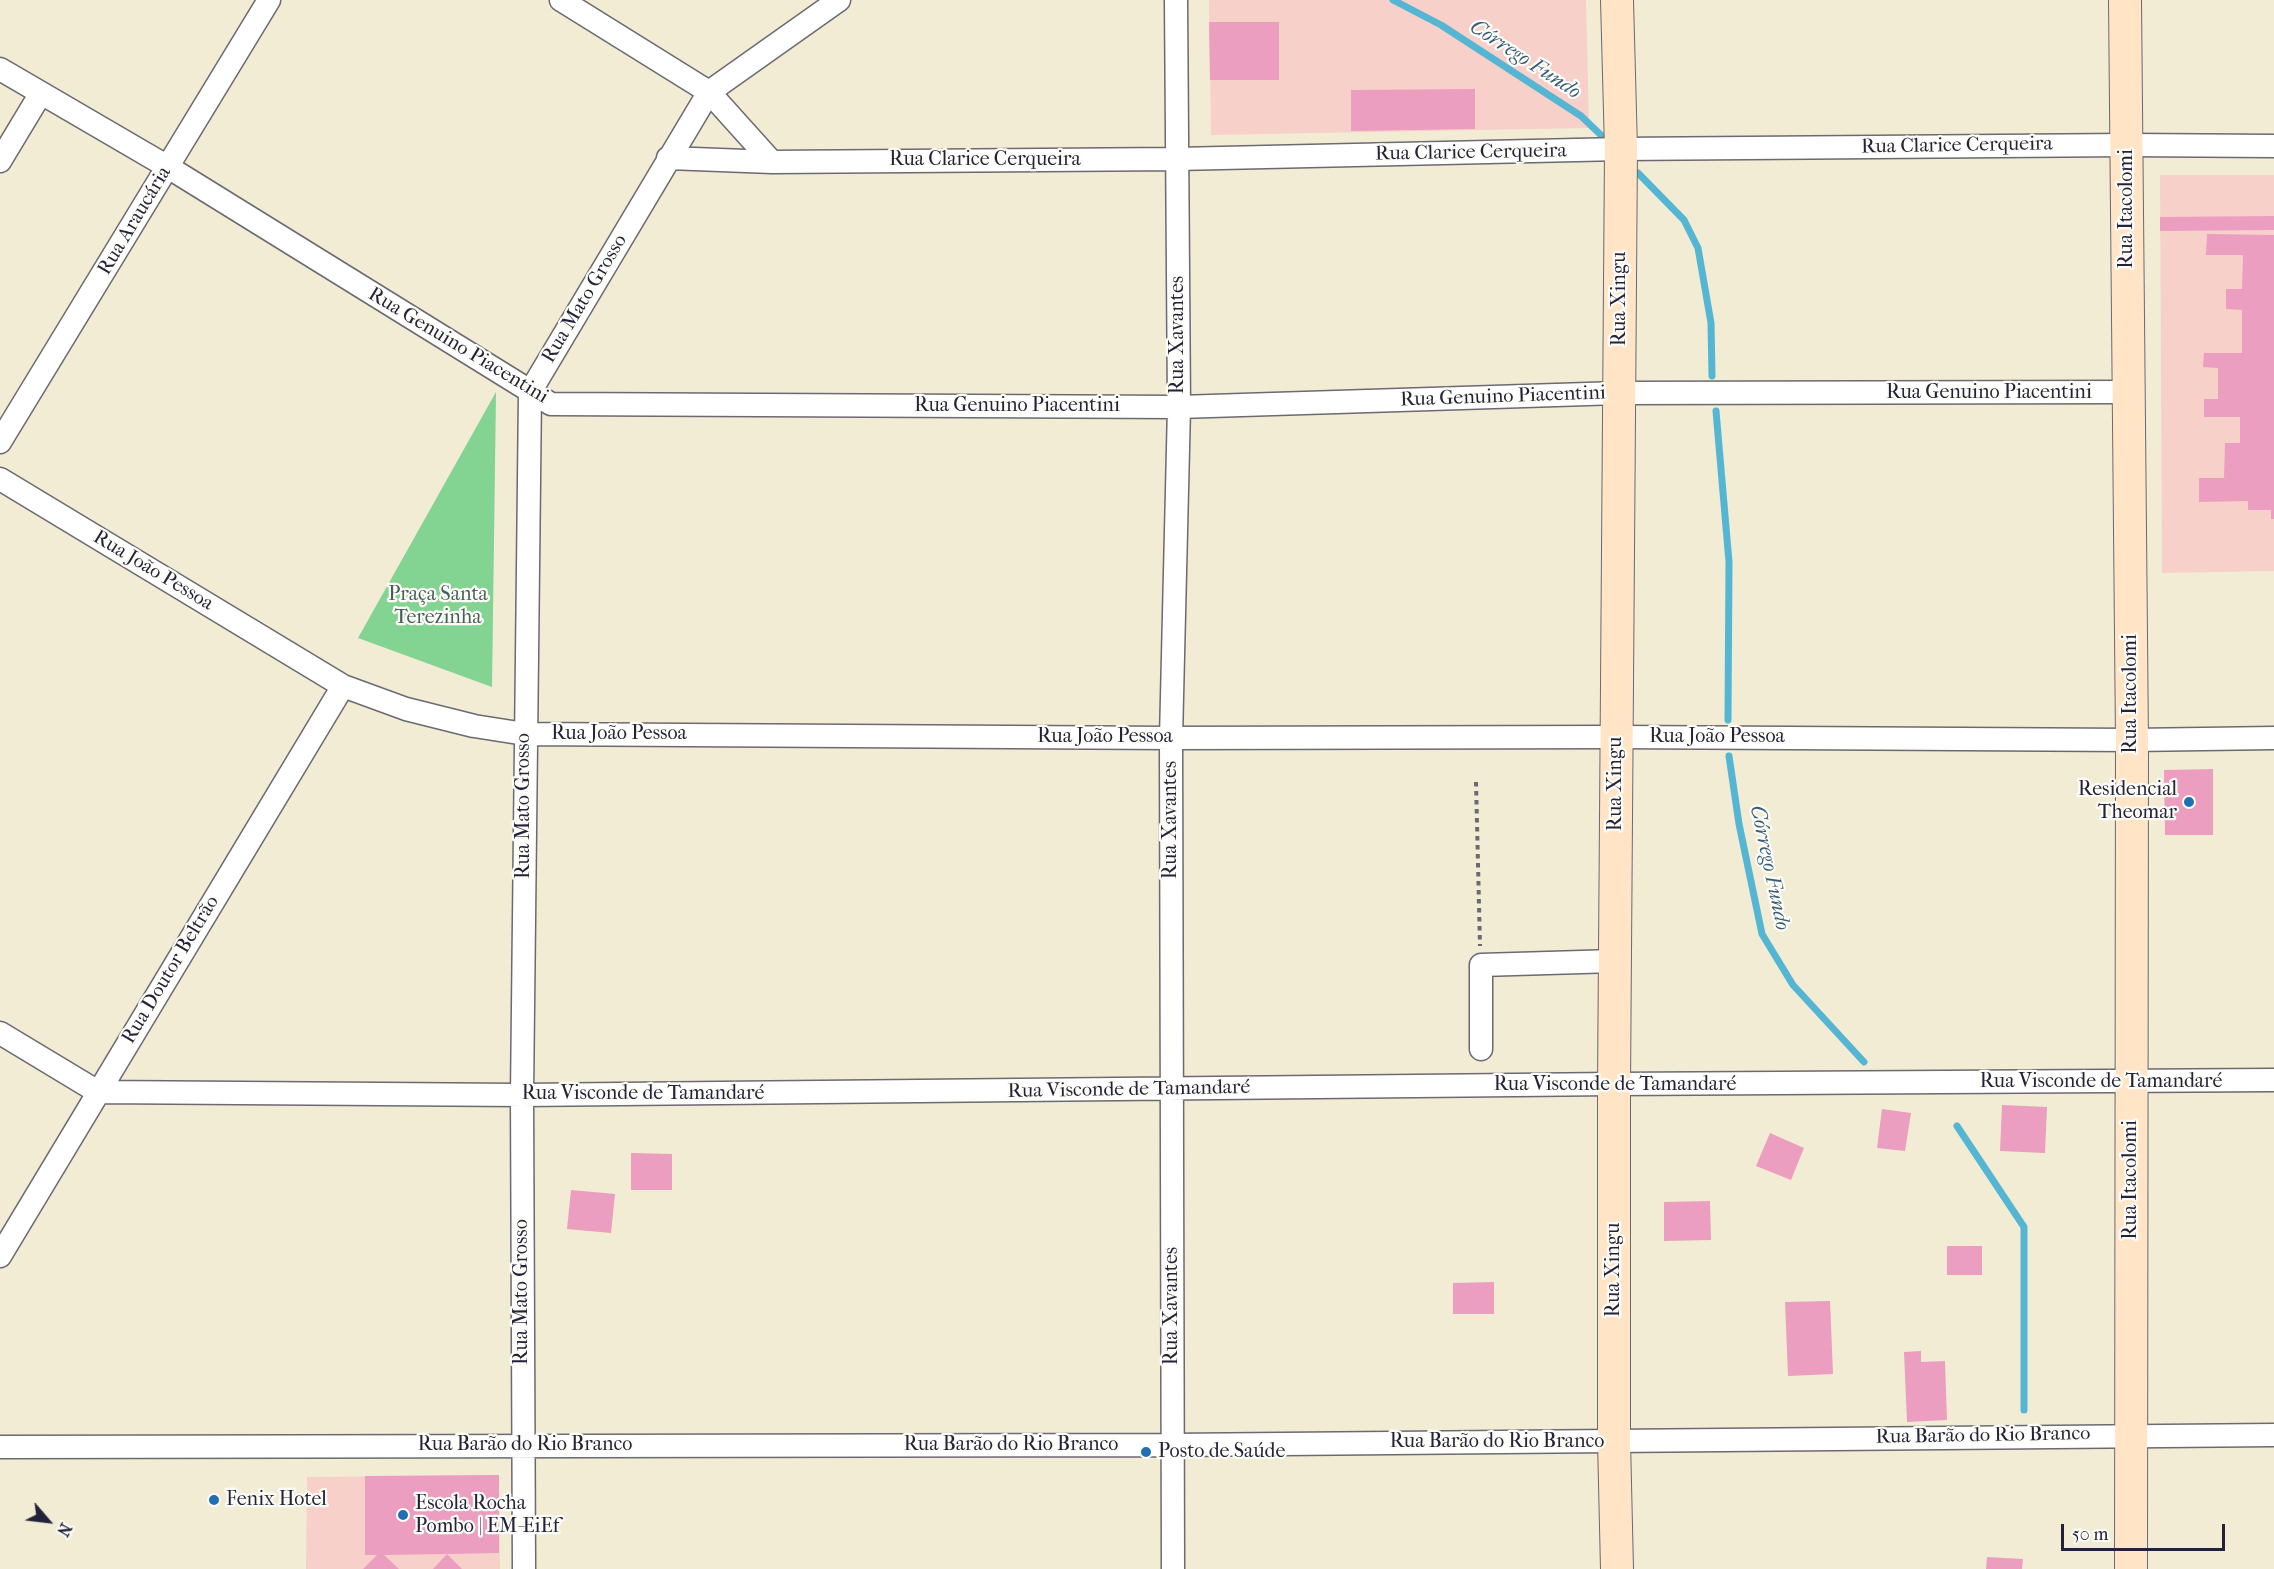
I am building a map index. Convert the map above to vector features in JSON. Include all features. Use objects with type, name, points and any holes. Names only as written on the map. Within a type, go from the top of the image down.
[{"type":"street","name":"Rua Araucária","points":[[0,442],[269,0]]},
{"type":"street","points":[[561,0],[709,92],[772,162]]},
{"type":"street","points":[[709,92],[838,0]]},
{"type":"street","name":"Rua Xavantes","points":[[1173,1569],[1171,738],[1179,407],[1176,0]]},
{"type":"street","name":"Rua Xingu","points":[[1617,0],[1621,149],[1614,1084],[1614,1441],[1617,1569]]},
{"type":"street","name":"Rua Itacolomi","points":[[2125,0],[2132,740],[2130,1569]]},
{"type":"street","name":"Rua Genuino Piacentini","points":[[0,69],[168,167],[551,404],[1179,407],[1619,393],[2129,392]]},
{"type":"street","name":"Rua Mato Grosso","points":[[524,1569],[522,1095],[530,392],[709,92]]},
{"type":"street","points":[[0,161],[41,93]]},
{"type":"street","name":"Rua Clarice Cerqueira","points":[[668,158],[772,162],[1177,159],[1621,149],[2274,146]]},
{"type":"street","name":"Rua João Pessoa","points":[[0,479],[343,686],[406,709],[474,726],[525,734],[1171,738],[1616,737],[2132,740],[2274,738]]},
{"type":"street","name":"Rua Doutor Beltrão","points":[[0,1256],[343,686]]},
{"type":"street","points":[[1481,1049],[1481,965],[1615,961]]},
{"type":"street","points":[[0,1033],[98,1092]]},
{"type":"street","name":"Rua Visconde de Tamandaré","points":[[98,1092],[522,1095],[2274,1080]]},
{"type":"street","name":"Rua Barão do Rio Branco","points":[[0,1447],[1172,1445],[2132,1434],[2274,1435]]},
{"type":"path","points":[[1476,782],[1481,965]]},
{"type":"shaded area","points":[[1209,0],[1586,0],[1589,128],[1211,135]]},
{"type":"shaded area","points":[[2160,175],[2274,175],[2274,571],[2162,573]]},
{"type":"shaded area","name":"Escola Rocha Pombo | EM-EiEf","points":[[499,1475],[500,1569],[306,1569],[307,1477]]},
{"type":"green space","name":"Praça Santa Terezinha","points":[[496,392],[492,687],[358,638]]},
{"type":"building","points":[[1209,22],[1279,22],[1279,80],[1210,80]]},
{"type":"building","points":[[1475,89],[1475,129],[1351,131],[1351,90]]},
{"type":"building","points":[[2274,216],[2274,230],[2160,231],[2160,217]]},
{"type":"building","points":[[2207,234],[2274,235],[2274,519],[2271,519],[2271,510],[2248,510],[2248,501],[2199,502],[2199,478],[2224,478],[2225,443],[2240,443],[2240,417],[2204,417],[2204,399],[2218,399],[2218,368],[2203,367],[2204,353],[2242,353],[2242,310],[2226,309],[2226,289],[2242,289],[2243,255],[2206,255]]},
{"type":"building","name":"Residencial Theomar","points":[[2213,769],[2213,835],[2165,835],[2164,770]]},
{"type":"building","points":[[2002,1105],[2047,1107],[2045,1153],[2000,1151]]},
{"type":"building","points":[[1882,1109],[1911,1113],[1905,1151],[1877,1148]]},
{"type":"building","points":[[1770,1133],[1804,1148],[1791,1180],[1756,1166]]},
{"type":"building","points":[[631,1153],[672,1154],[672,1190],[631,1190]]},
{"type":"building","points":[[571,1190],[615,1194],[611,1233],[567,1229]]},
{"type":"building","points":[[1710,1201],[1711,1240],[1664,1241],[1664,1202]]},
{"type":"building","points":[[1947,1246],[1982,1246],[1982,1275],[1947,1275]]},
{"type":"building","points":[[1494,1282],[1494,1314],[1453,1314],[1453,1283]]},
{"type":"building","points":[[1830,1301],[1833,1374],[1788,1376],[1785,1302]]},
{"type":"building","points":[[1921,1351],[1921,1362],[1945,1361],[1947,1420],[1907,1422],[1904,1352]]},
{"type":"building","name":"Escola Rocha Pombo | EM-EiEf","points":[[499,1475],[499,1553],[384,1555],[399,1569],[363,1569],[377,1555],[365,1555],[365,1476]]},
{"type":"building","points":[[447,1554],[462,1569],[433,1569]]},
{"type":"building","points":[[1987,1557],[2023,1559],[2022,1569],[1986,1569]]},
{"type":"waterway","name":"Córrego Fundo","points":[[1393,0],[1441,25],[1581,116],[1603,137]]},
{"type":"waterway","name":"Córrego Fundo","points":[[1638,173],[1684,220],[1698,248],[1711,323],[1712,376]]},
{"type":"waterway","name":"Córrego Fundo","points":[[1716,411],[1729,562],[1728,720]]},
{"type":"waterway","name":"Córrego Fundo","points":[[1729,756],[1739,824],[1762,934],[1793,985],[1864,1062]]},
{"type":"waterway","points":[[1957,1126],[2024,1227],[2024,1410]]},
{"type":"place","name":"Residencial Theomar","points":[[2189,802]]},
{"type":"place","name":"Posto de Saúde","points":[[1146,1452]]},
{"type":"place","name":"Fenix Hotel","points":[[214,1500]]},
{"type":"place","name":"Escola Rocha Pombo | EM-EiEf","points":[[403,1515]]}]
